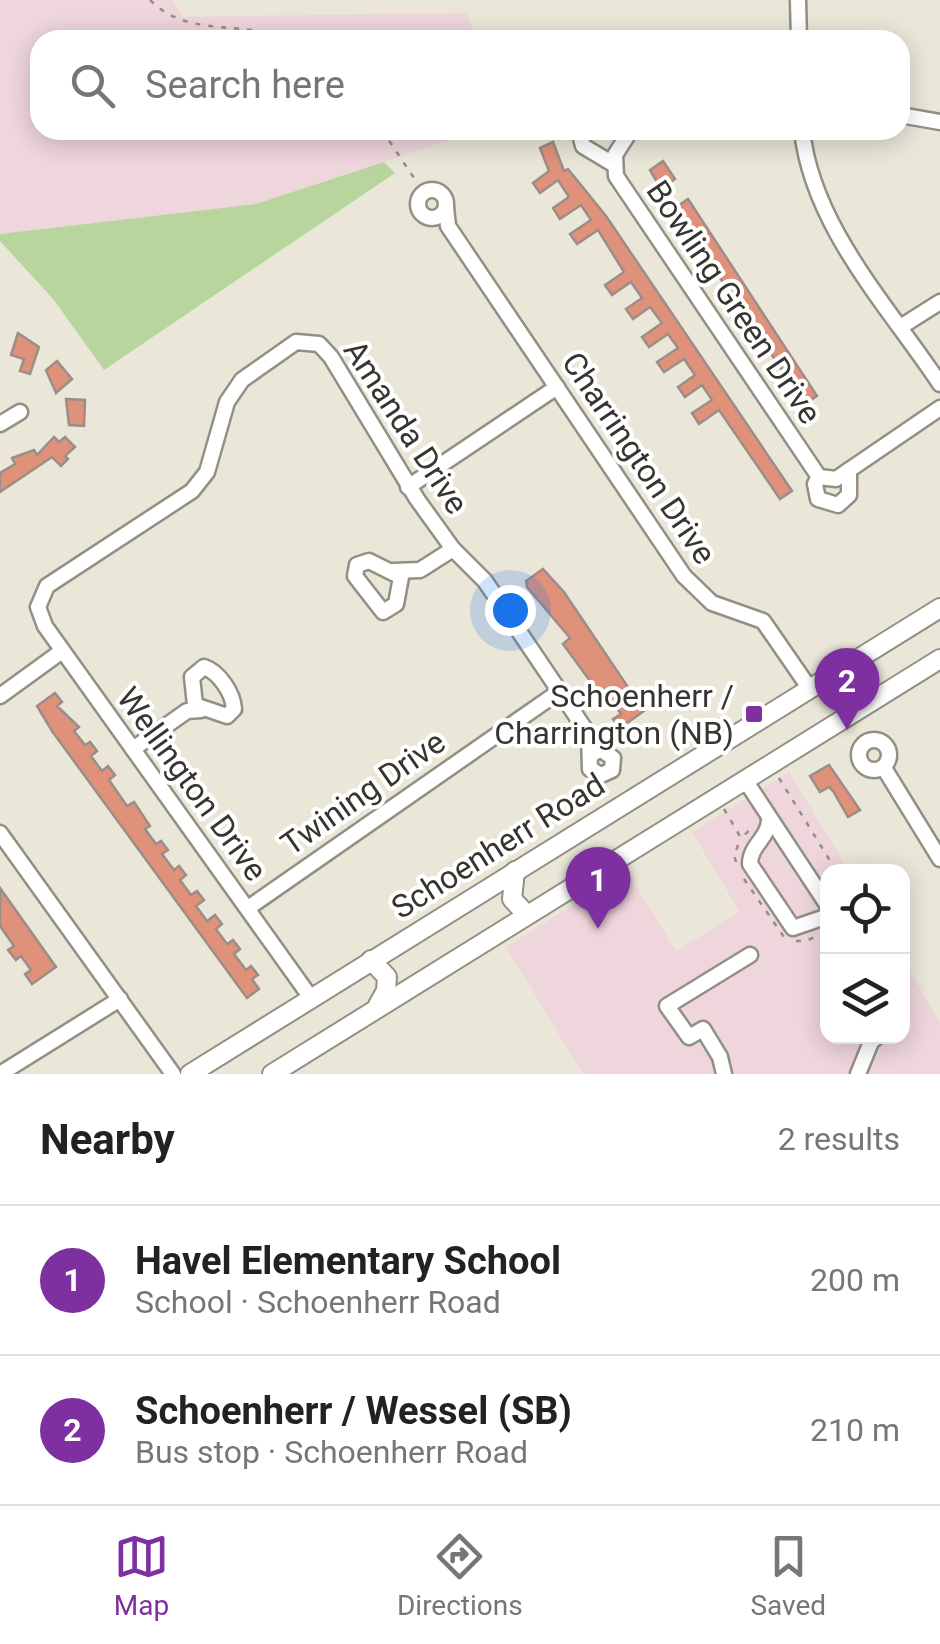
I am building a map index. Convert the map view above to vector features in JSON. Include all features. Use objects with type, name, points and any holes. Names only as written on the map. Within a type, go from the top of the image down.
[{"type":"main road","name":"Schoenherr Road","points":[[190,1074],[940,608]]},
{"type":"main road","points":[[272,1074],[940,660]]},
{"type":"main road","points":[[515,871],[512,899],[527,915]]},
{"type":"main road","points":[[371,960],[383,970],[387,983],[375,1010]]},
{"type":"street","points":[[798,0],[799,30]]},
{"type":"street","points":[[910,117],[940,122]]},
{"type":"street","points":[[579,140],[613,164]]},
{"type":"street","name":"Bowling Green Drive","points":[[622,140],[613,164],[616,176],[823,479],[815,484],[818,498],[838,505],[849,494],[849,470]]},
{"type":"street","points":[[803,140],[806,167],[820,204],[940,384]]},
{"type":"street","points":[[438,190],[446,207],[432,218],[418,208],[423,192],[438,190]]},
{"type":"street","name":"Charrington Drive","points":[[446,207],[448,226],[698,594],[712,603],[763,620],[810,689]]},
{"type":"street","name":"Charrington Drive","points":[[432,218],[448,226]]},
{"type":"street","points":[[902,326],[940,302]]},
{"type":"street","name":"Amanda Drive","points":[[39,598],[54,582],[192,491],[207,472],[233,391],[280,352],[310,340],[331,356],[408,486],[452,549],[485,580],[589,735],[597,753]]},
{"type":"street","points":[[408,486],[556,386]]},
{"type":"street","points":[[823,479],[849,470],[940,408]]},
{"type":"street","points":[[0,424],[20,412]]},
{"type":"street","points":[[392,571],[410,572],[434,564],[452,549]]},
{"type":"street","points":[[402,589],[401,577],[392,571],[365,561],[354,569],[354,576],[383,612],[392,608],[402,589],[410,572]]},
{"type":"street","name":"Wellington Drive","points":[[39,598],[40,616],[62,651],[311,998]]},
{"type":"street","points":[[0,696],[62,651]]},
{"type":"street","points":[[133,749],[194,710],[222,717],[235,704],[208,667],[194,672],[194,710]]},
{"type":"street","name":"Twining Drive","points":[[248,908],[560,691]]},
{"type":"street","points":[[884,768],[940,858]]},
{"type":"street","points":[[745,780],[768,818],[780,826],[820,893]]},
{"type":"street","points":[[768,818],[769,830],[752,851],[750,864],[793,928],[820,919]]},
{"type":"street","points":[[0,832],[173,1074]]},
{"type":"street","points":[[724,1074],[720,1057],[703,1030],[689,1037],[667,1006],[750,955]]},
{"type":"street","points":[[0,1074],[120,998]]},
{"type":"street","points":[[858,1074],[870,1044]]},
{"type":"path","points":[[150,0],[176,21],[267,30]]},
{"type":"path","points":[[389,140],[418,184]]},
{"type":"path","points":[[779,776],[832,864]]},
{"type":"path","points":[[721,804],[742,838],[768,818]]},
{"type":"shaded area","points":[[0,0],[172,0],[184,17],[467,13],[473,30],[30,30],[30,140],[450,140],[256,204],[0,234]]},
{"type":"shaded area","points":[[789,772],[845,864],[820,864],[820,1044],[910,1044],[910,972],[940,1022],[940,1074],[583,1074],[506,947],[627,871],[676,951],[740,912],[692,832]]},
{"type":"green space","points":[[384,162],[395,173],[104,370],[54,300],[0,241],[0,234],[256,204]]},
{"type":"building","points":[[553,142],[564,171],[568,169],[606,216],[792,491],[780,499],[719,410],[699,424],[692,413],[712,400],[702,385],[685,397],[678,387],[695,375],[684,359],[664,372],[657,362],[678,348],[668,334],[649,347],[642,337],[662,323],[650,307],[633,319],[626,309],[642,298],[631,282],[612,295],[605,285],[624,272],[598,230],[577,244],[570,234],[591,220],[581,205],[560,219],[553,208],[569,197],[558,180],[540,193],[533,183],[549,171],[540,148]]},
{"type":"building","points":[[663,161],[675,179],[661,189],[650,170]]},
{"type":"building","points":[[688,199],[817,396],[805,404],[681,220],[675,208]]},
{"type":"building","points":[[18,333],[39,347],[30,374],[20,371],[24,359],[11,355]]},
{"type":"building","points":[[57,361],[72,379],[56,393],[46,370]]},
{"type":"building","points":[[66,399],[85,400],[84,426],[69,425]]},
{"type":"building","points":[[54,437],[59,442],[65,437],[75,447],[65,456],[68,459],[61,466],[52,457],[0,492],[0,473],[15,464],[12,458],[34,450],[37,455]]},
{"type":"building","points":[[543,569],[564,592],[644,711],[620,728],[613,719],[621,714],[609,697],[604,700],[563,644],[570,638],[527,587],[526,581]]},
{"type":"building","points":[[55,693],[62,702],[57,706],[79,727],[74,731],[85,745],[90,742],[97,751],[91,756],[102,771],[108,766],[115,775],[109,780],[127,806],[134,802],[150,826],[145,829],[156,844],[161,841],[168,850],[162,854],[174,870],[179,866],[186,875],[180,880],[191,895],[197,891],[204,900],[196,906],[207,921],[215,915],[222,924],[216,929],[227,944],[233,940],[240,949],[234,954],[246,970],[251,966],[258,975],[252,979],[259,989],[247,998],[52,731],[37,706]]},
{"type":"building","points":[[829,765],[860,810],[848,817],[833,791],[829,787],[820,792],[810,776]]},
{"type":"building","points":[[0,888],[56,967],[32,984],[25,974],[31,970],[21,956],[16,960],[8,950],[14,946],[0,926]]},
{"type":"place","name":"Schoenherr / Charrington (NB)","points":[[754,714]]},
{"type":"place","name":"Schoenherr / Wessel (SB)","points":[[847,730]]},
{"type":"place","name":"Havel Elementary School","points":[[598,929]]}]
